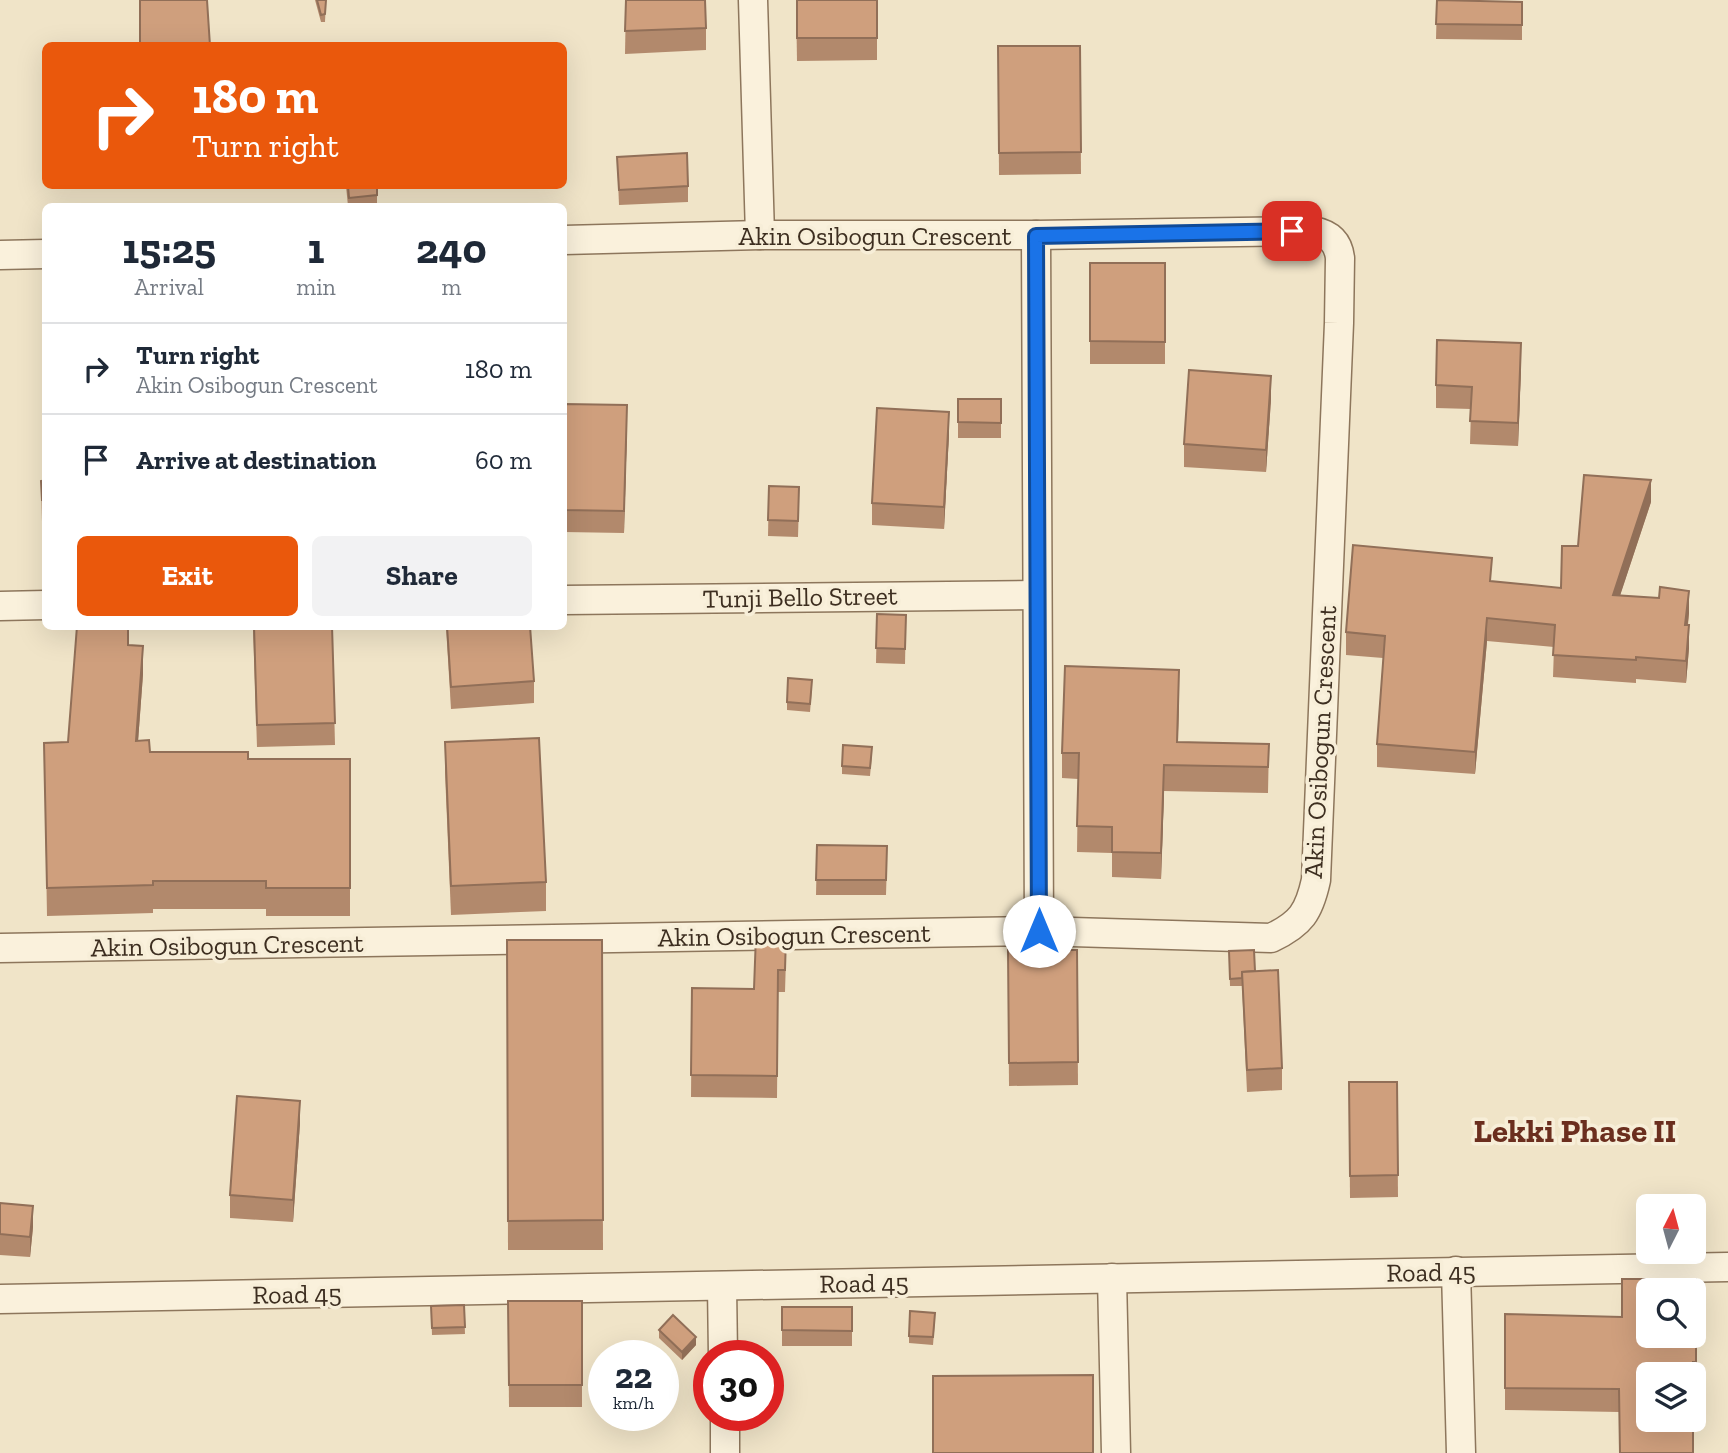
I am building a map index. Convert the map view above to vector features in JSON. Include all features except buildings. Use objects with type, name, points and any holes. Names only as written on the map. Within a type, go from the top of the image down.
[{"type":"street","points":[[753,0],[760,235]]},
{"type":"street","name":"Akin Osibogun Crescent","points":[[0,948],[1039,931],[1271,938],[1291,929],[1310,905],[1315,880],[1340,258],[1339,248],[1333,239],[1325,233],[1313,231],[1036,236],[760,235],[567,240]]},
{"type":"street","points":[[1036,236],[1039,931]]},
{"type":"street","points":[[0,255],[42,254]]},
{"type":"street","name":"Tunji Bello Street","points":[[567,600],[1037,595]]},
{"type":"street","points":[[0,606],[42,605]]},
{"type":"street","name":"Road 45","points":[[0,1299],[1728,1267]]},
{"type":"street","points":[[1456,1271],[1461,1453]]},
{"type":"street","points":[[1112,1278],[1116,1453]]},
{"type":"street","points":[[722,1286],[723,1340]]},
{"type":"street","points":[[724,1431],[725,1453]]},
{"type":"district","name":"Lekki Phase II","points":[[1575,1130]]},
{"type":"route","points":[[1039,931],[1036,236],[1292,231]]}]
